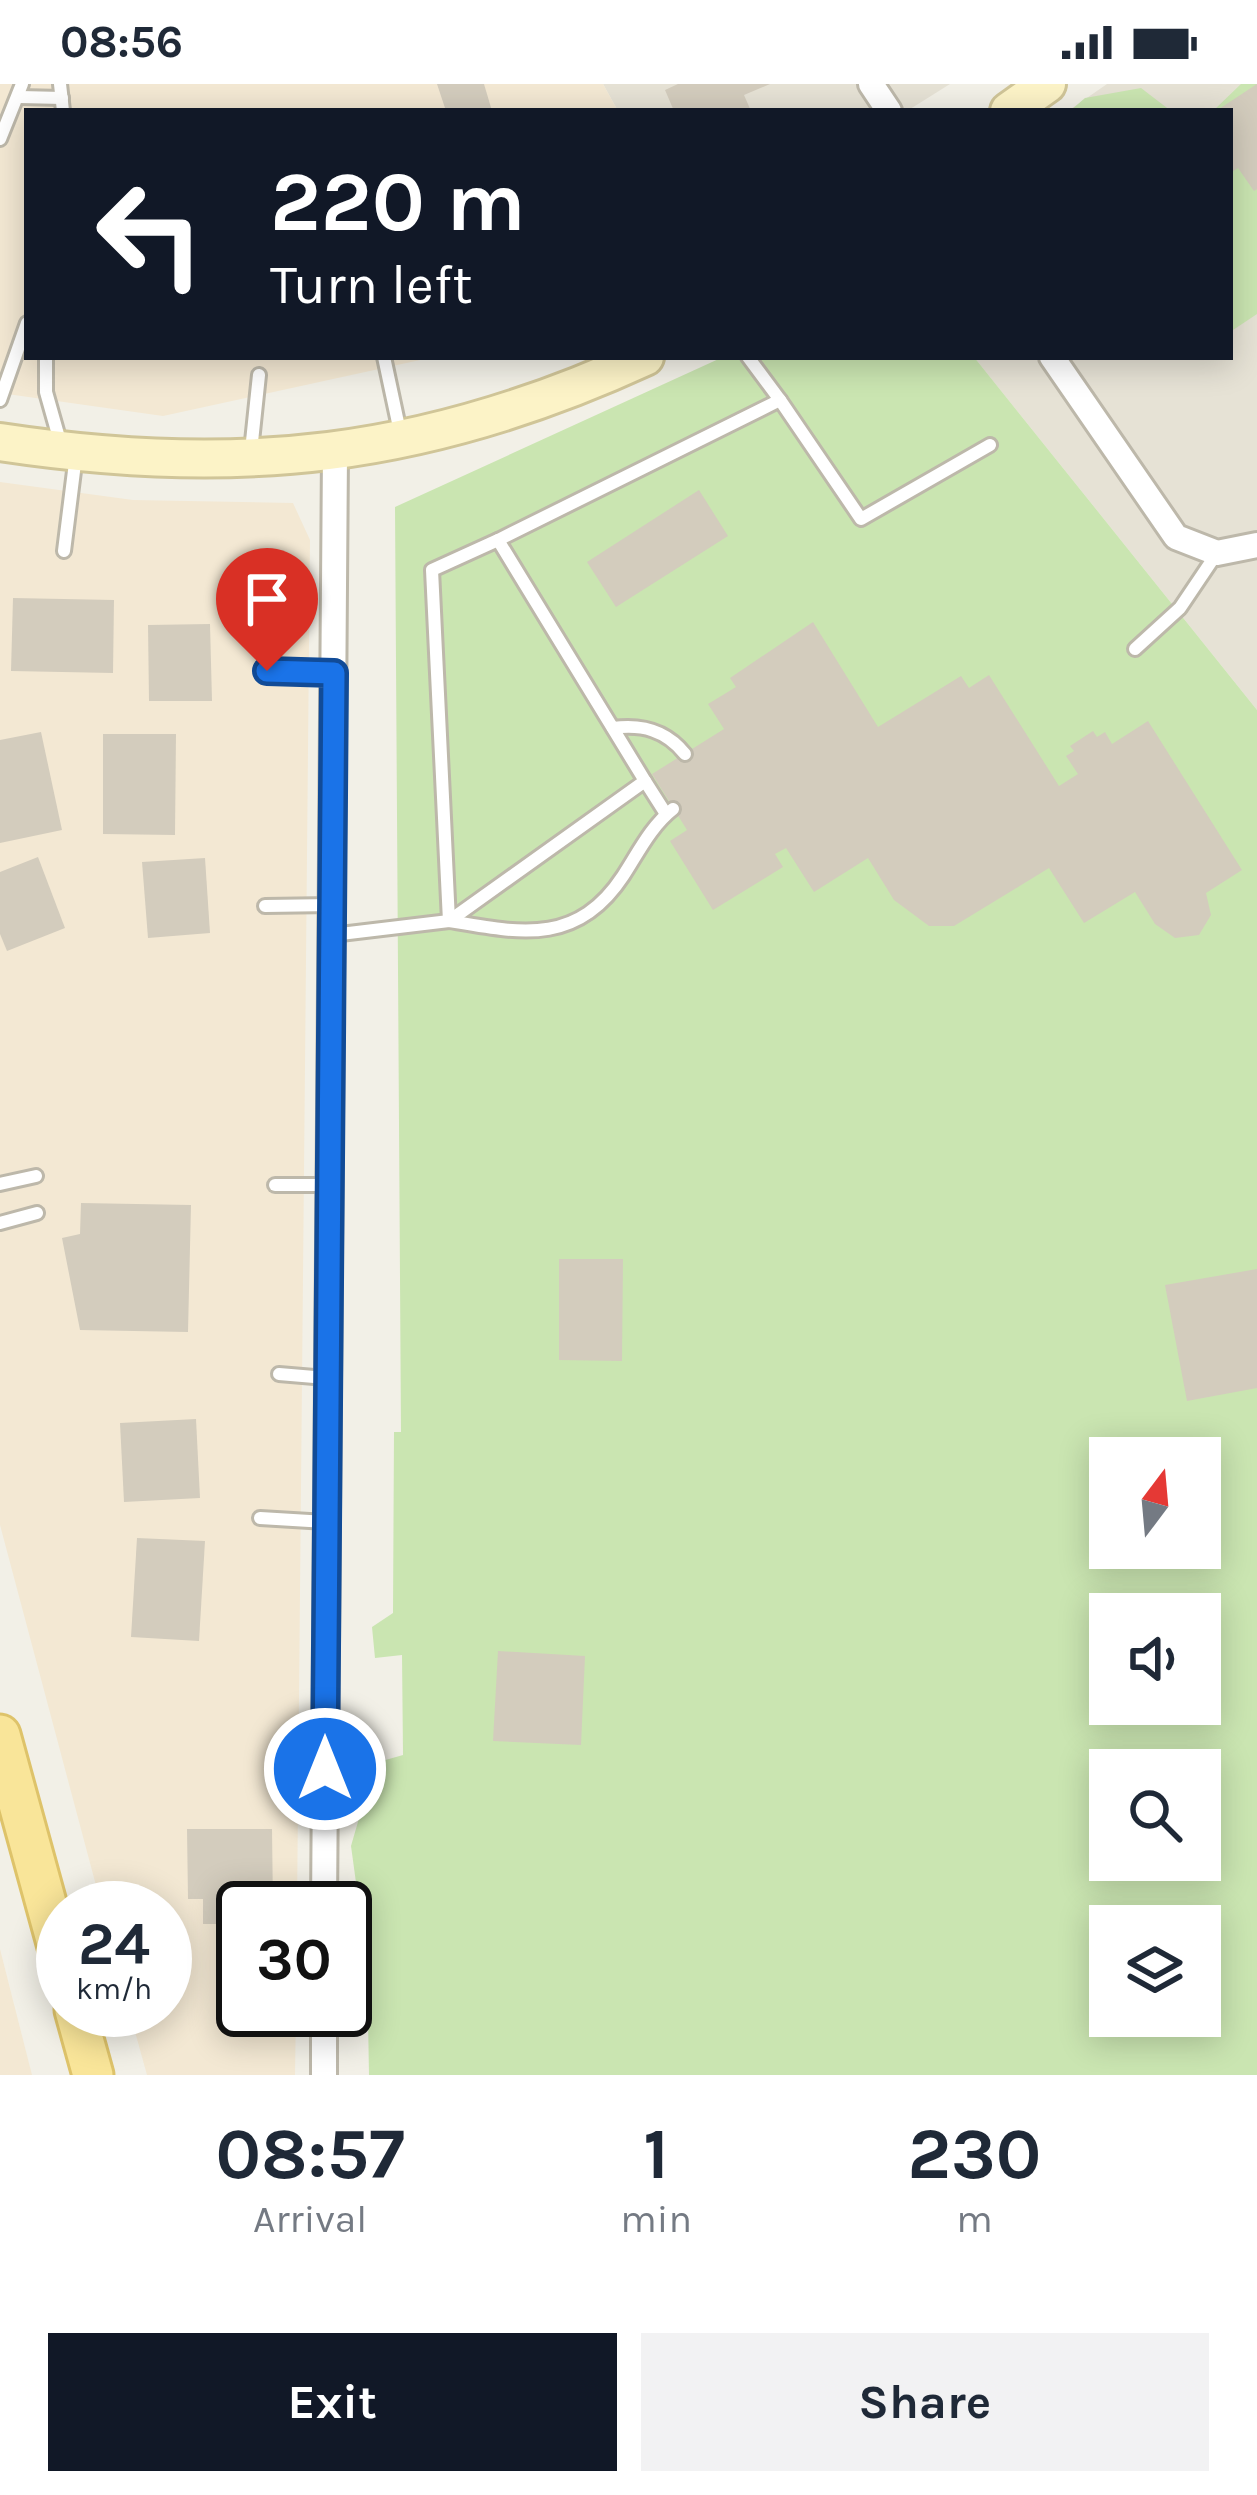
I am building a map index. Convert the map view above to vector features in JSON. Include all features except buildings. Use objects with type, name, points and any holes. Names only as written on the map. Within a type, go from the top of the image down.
[{"type":"main road","points":[[1013,108],[1047,84]]},
{"type":"main road","points":[[0,442],[69,453],[250,461],[335,453],[506,412],[637,360]]},
{"type":"main road","points":[[0,1735],[40,1881]]},
{"type":"main road","points":[[83,2037],[93,2075]]},
{"type":"street","points":[[1054,360],[1160,521],[1196,548],[1217,553],[1257,545]]},
{"type":"street","points":[[324,1881],[335,453]]},
{"type":"street","points":[[323,2075],[324,2037]]},
{"type":"lane","points":[[0,139],[21,90],[62,98]]},
{"type":"lane","points":[[0,400],[24,332]]},
{"type":"lane","points":[[46,360],[46,392],[69,453],[64,551]]},
{"type":"lane","points":[[385,360],[402,440]]},
{"type":"lane","points":[[750,360],[861,519],[990,445]]},
{"type":"lane","points":[[250,461],[259,375]]},
{"type":"lane","points":[[449,921],[432,570],[780,400]]},
{"type":"lane","points":[[332,935],[449,921],[519,932],[565,929],[613,891],[669,812],[645,781],[498,540]]},
{"type":"lane","points":[[1135,649],[1180,608],[1217,553]]},
{"type":"lane","points":[[267,671],[334,673]]},
{"type":"lane","points":[[613,728],[653,730],[674,740],[685,754]]},
{"type":"lane","points":[[449,921],[645,781]]},
{"type":"lane","points":[[265,906],[332,905]]},
{"type":"lane","points":[[0,1184],[36,1176]]},
{"type":"lane","points":[[275,1185],[330,1186]]},
{"type":"lane","points":[[0,1223],[37,1214]]},
{"type":"lane","points":[[279,1373],[326,1378]]},
{"type":"lane","points":[[260,1518],[326,1522]]},
{"type":"shaded area","points":[[0,84],[603,84],[616,108],[24,108],[24,360],[420,360],[163,416],[0,393]]},
{"type":"shaded area","points":[[603,84],[950,84],[912,108],[616,108]]},
{"type":"shaded area","points":[[1107,84],[1257,84],[1257,710],[976,360],[1233,360],[1233,108],[1072,108]]},
{"type":"shaded area","points":[[0,482],[133,500],[293,503],[310,540],[297,1881],[216,1881],[216,2037],[296,2037],[295,2075],[147,2075],[136,2037],[192,2037],[192,1881],[95,1881],[0,1525]]},
{"type":"shaded area","points":[[0,1949],[32,2075],[0,2075]]},
{"type":"green space","points":[[1241,84],[1257,84],[1257,314],[1233,330],[1233,108],[1216,108]]},
{"type":"green space","points":[[1141,88],[1167,108],[1073,108],[1085,98]]},
{"type":"green space","points":[[716,360],[976,360],[1257,710],[1257,2075],[369,2075],[372,1881],[356,1881],[351,1846],[375,1763],[403,1755],[402,1655],[375,1658],[372,1627],[393,1613],[394,1432],[401,1432],[395,507]]},
{"type":"route","points":[[267,671],[334,673],[325,1769]]}]
